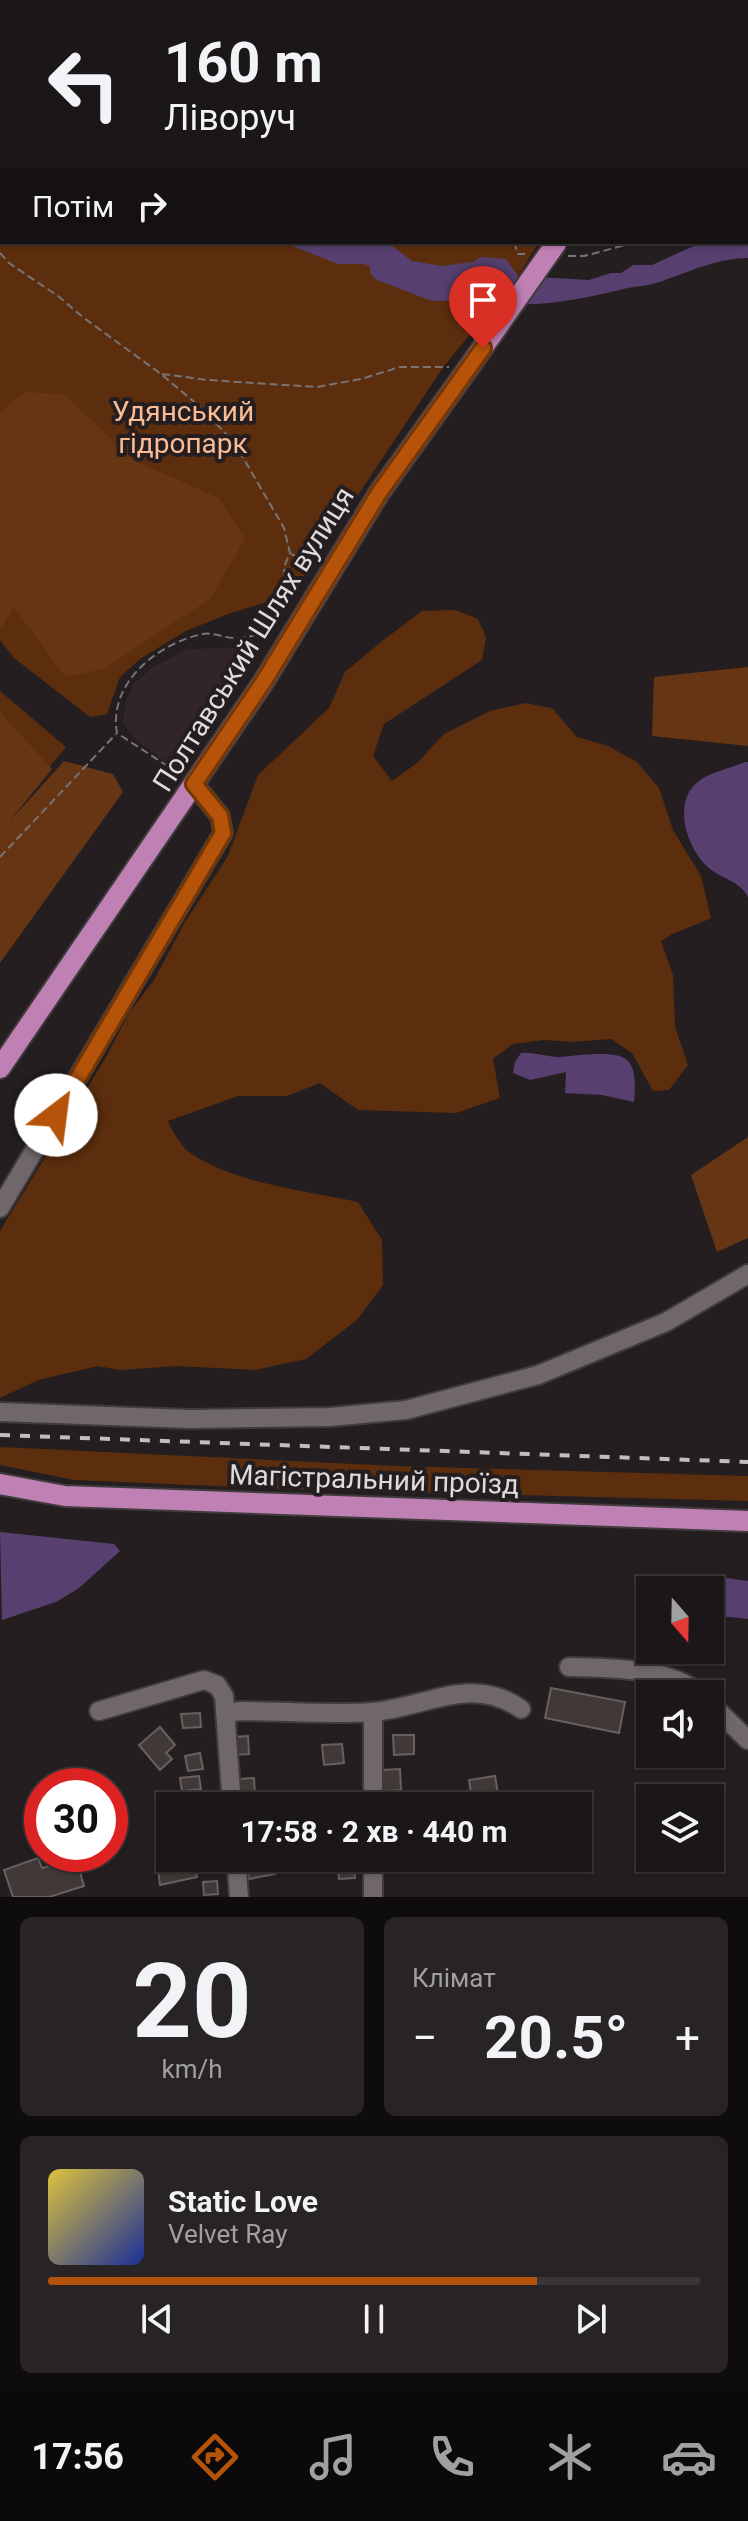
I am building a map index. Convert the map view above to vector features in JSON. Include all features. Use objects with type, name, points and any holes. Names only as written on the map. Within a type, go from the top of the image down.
[{"type":"main road","name":"Полтавський Шлях вулиця","points":[[0,1068],[194,784],[379,493],[556,244]]},
{"type":"main road","name":"Магістральний проїзд","points":[[0,1484],[65,1496],[748,1521]]},
{"type":"street","points":[[0,1208],[223,833],[220,816],[194,784]]},
{"type":"street","points":[[0,1412],[190,1419],[330,1417],[406,1410],[538,1375],[666,1322],[748,1274]]},
{"type":"street","points":[[569,1667],[638,1669],[671,1680]]},
{"type":"street","points":[[99,1711],[204,1680],[217,1685],[224,1696],[231,1792]]},
{"type":"street","points":[[226,1713],[373,1712],[468,1691],[506,1698],[521,1709]]},
{"type":"street","points":[[373,1712],[373,1792]]},
{"type":"street","points":[[724,1717],[748,1740]]},
{"type":"street","points":[[237,1872],[239,1897]]},
{"type":"street","points":[[373,1872],[373,1897]]},
{"type":"path","points":[[0,253],[9,263],[58,296],[199,406],[234,442],[284,528],[290,553],[284,567],[287,604],[267,633],[234,638],[205,633],[157,653],[136,669],[117,708],[114,721],[117,733],[194,784]]},
{"type":"path","points":[[161,374],[317,387],[361,379],[400,367],[444,366],[467,370]]},
{"type":"path","points":[[290,553],[329,573]]},
{"type":"path","points":[[267,633],[283,648]]},
{"type":"path","points":[[0,857],[117,733]]},
{"type":"shaded area","points":[[287,244],[390,244],[412,261],[442,266],[472,262],[481,257],[506,259],[518,276],[589,280],[621,273],[633,265],[652,265],[698,244],[748,244],[748,258],[716,263],[651,284],[548,303],[515,304],[499,303],[488,282],[476,282],[477,287],[469,290],[455,290],[447,288],[444,283],[403,278],[364,264],[338,264]]},
{"type":"shaded area","points":[[25,392],[64,394],[135,461],[219,498],[245,539],[210,599],[104,669],[65,677],[14,607],[0,629],[0,412]]},
{"type":"shaded area","points":[[258,647],[174,768],[136,740],[123,723],[125,703],[134,683],[153,667],[188,649]]},
{"type":"shaded area","points":[[748,667],[748,746],[652,736],[654,677]]},
{"type":"shaded area","points":[[0,712],[52,769],[9,822],[64,761],[113,774],[123,792],[0,963]]},
{"type":"shaded area","points":[[748,762],[748,897],[740,887],[714,872],[701,860],[689,838],[684,813],[690,790],[699,781]]},
{"type":"shaded area","points":[[521,1053],[559,1057],[594,1054],[621,1057],[632,1069],[634,1102],[602,1095],[565,1093],[566,1072],[530,1080],[513,1073]]},
{"type":"shaded area","points":[[748,1137],[748,1238],[717,1252],[691,1175]]},
{"type":"shaded area","points":[[0,1532],[114,1544],[120,1551],[79,1588],[56,1602],[2,1620]]},
{"type":"shaded area","points":[[724,1578],[748,1581],[748,1619],[724,1616]]},
{"type":"green space","name":"Удянський гідропарк","points":[[0,244],[538,244],[518,276],[444,366],[292,594],[186,631],[140,659],[120,677],[107,714],[90,717],[14,658],[0,640]]},
{"type":"green space","points":[[455,610],[478,619],[486,637],[482,660],[384,724],[373,756],[392,781],[417,763],[444,734],[490,711],[525,703],[552,708],[577,737],[608,746],[637,762],[659,788],[673,830],[701,876],[711,918],[661,941],[673,975],[675,1027],[688,1065],[669,1090],[653,1091],[632,1053],[611,1039],[573,1042],[544,1040],[513,1044],[493,1059],[500,1098],[456,1113],[358,1110],[320,1083],[287,1096],[238,1096],[168,1121],[179,1141],[206,1163],[248,1179],[358,1202],[382,1240],[383,1285],[357,1320],[306,1359],[255,1370],[178,1366],[119,1370],[98,1366],[38,1380],[0,1398],[0,1231],[105,1059],[129,1013],[154,980],[185,922],[228,856],[258,775],[329,708],[345,672],[422,611]]},
{"type":"green space","points":[[0,691],[66,747],[0,826]]},
{"type":"green space","points":[[0,1447],[396,1466],[748,1476],[748,1501],[74,1480],[0,1465]]},
{"type":"building","points":[[551,1688],[625,1702],[619,1733],[545,1718]]},
{"type":"building","points":[[200,1713],[201,1727],[183,1728],[181,1714]]},
{"type":"building","points":[[160,1727],[175,1745],[166,1753],[172,1759],[160,1770],[139,1745]]},
{"type":"building","points":[[393,1735],[414,1735],[414,1754],[394,1755]]},
{"type":"building","points":[[248,1736],[249,1754],[233,1755],[232,1737]]},
{"type":"building","points":[[342,1744],[344,1763],[324,1765],[322,1745]]},
{"type":"building","points":[[200,1753],[203,1769],[188,1771],[185,1756]]},
{"type":"building","points":[[400,1769],[401,1790],[383,1791],[381,1770]]},
{"type":"building","points":[[199,1776],[201,1789],[182,1791],[180,1778]]},
{"type":"building","points":[[495,1776],[498,1792],[471,1792],[469,1780]]},
{"type":"building","points":[[254,1778],[255,1792],[240,1792],[239,1779]]},
{"type":"building","points":[[24,1863],[24,1872],[80,1872],[84,1886],[49,1897],[13,1897],[4,1870]]},
{"type":"building","points":[[158,1872],[196,1872],[197,1877],[160,1885]]},
{"type":"building","points":[[248,1872],[275,1872],[275,1874],[249,1879]]},
{"type":"building","points":[[338,1872],[354,1872],[355,1878],[339,1879]]},
{"type":"building","points":[[217,1881],[218,1894],[204,1895],[203,1882]]},
{"type":"waterway","points":[[382,269],[434,289],[525,289]]},
{"type":"railway","points":[[0,1435],[748,1462]]},
{"type":"route","points":[[56,1115],[223,833],[220,816],[194,784],[264,681],[379,493],[483,348]]}]
